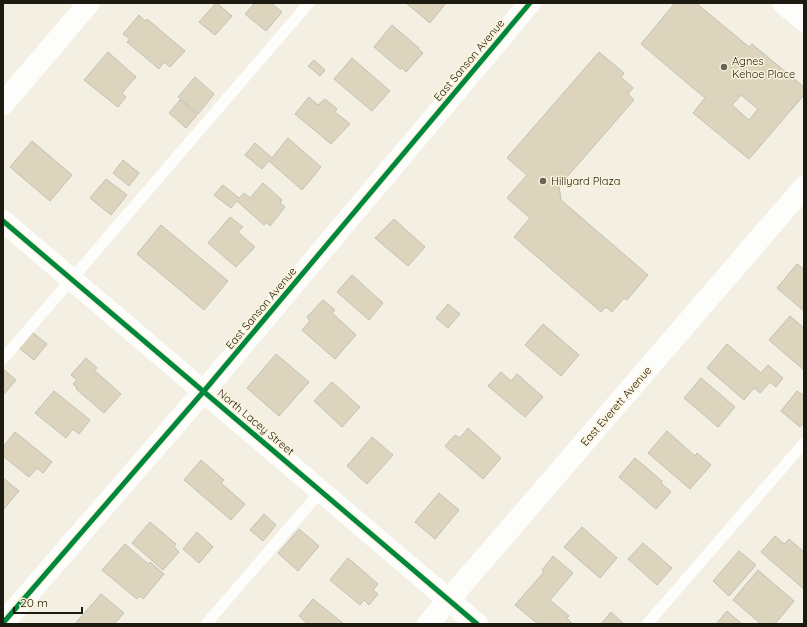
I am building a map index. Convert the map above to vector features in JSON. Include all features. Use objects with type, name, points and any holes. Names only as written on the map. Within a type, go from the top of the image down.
[{"type":"street","points":[[3,104],[89,3]]},
{"type":"street","name":"East Sanson Avenue","points":[[3,623],[204,391],[530,3]]},
{"type":"street","points":[[783,3],[804,21]]},
{"type":"street","name":"East Everett Avenue","points":[[428,624],[804,187]]},
{"type":"street","name":"North Lacey Street","points":[[3,221],[477,624]]},
{"type":"lane","points":[[3,359],[309,3]]},
{"type":"lane","points":[[647,624],[804,443]]},
{"type":"lane","points":[[206,624],[321,491]]},
{"type":"building","points":[[216,3],[232,16],[215,35],[199,22]]},
{"type":"building","points":[[255,3],[271,3],[282,12],[266,31],[245,14]]},
{"type":"building","points":[[406,3],[446,3],[430,23]]},
{"type":"building","name":"Agnes Kehoe Place","points":[[675,3],[696,3],[749,47],[752,44],[804,87],[804,95],[749,159],[693,113],[705,98],[641,44]],"holes":[[[741,95],[758,109],[749,120],[732,105]]]},
{"type":"building","points":[[139,15],[145,21],[147,19],[185,51],[170,67],[164,62],[159,69],[127,42],[130,39],[123,34]]},
{"type":"building","points":[[392,25],[423,53],[406,72],[402,68],[400,69],[374,47]]},
{"type":"building","points":[[108,52],[136,77],[122,93],[126,97],[118,107],[84,80]]},
{"type":"building","name":"Hillyard Plaza","points":[[599,52],[624,73],[621,77],[633,88],[628,94],[634,100],[559,186],[561,200],[648,275],[627,300],[624,298],[612,312],[606,307],[601,312],[514,237],[530,218],[507,198],[527,175],[507,158]]},
{"type":"building","points":[[352,58],[390,91],[372,111],[334,79]]},
{"type":"building","points":[[314,60],[325,70],[320,76],[308,66]]},
{"type":"building","points":[[195,77],[214,94],[198,114],[178,97]]},
{"type":"building","points":[[309,97],[318,105],[325,99],[337,109],[335,112],[350,124],[331,144],[295,114]]},
{"type":"building","points":[[180,100],[197,115],[186,128],[169,113]]},
{"type":"building","points":[[288,138],[321,167],[302,190],[269,161],[262,169],[245,155],[255,143],[272,158]]},
{"type":"building","points":[[32,141],[72,175],[50,201],[10,167]]},
{"type":"building","points":[[123,160],[139,173],[129,186],[113,173]]},
{"type":"building","points":[[106,179],[127,195],[111,215],[90,198]]},
{"type":"building","points":[[263,183],[282,200],[280,203],[285,207],[270,226],[266,222],[264,225],[237,201],[231,208],[214,195],[223,185],[239,198],[244,193],[250,198]]},
{"type":"building","points":[[230,217],[243,227],[238,232],[255,247],[236,267],[208,243]]},
{"type":"building","points":[[394,219],[425,247],[408,266],[375,238]]},
{"type":"building","points":[[161,225],[228,281],[204,310],[137,254]]},
{"type":"building","points":[[797,264],[804,269],[804,311],[777,288]]},
{"type":"building","points":[[352,275],[383,303],[369,320],[337,292]]},
{"type":"building","points":[[323,300],[335,310],[332,313],[356,335],[335,359],[302,330],[310,321],[307,317]]},
{"type":"building","points":[[448,304],[460,314],[448,328],[436,318]]},
{"type":"building","points":[[790,316],[804,328],[804,370],[769,340]]},
{"type":"building","points":[[543,324],[579,355],[561,376],[525,345]]},
{"type":"building","points":[[32,332],[47,344],[34,360],[19,348]]},
{"type":"building","points":[[727,344],[761,373],[768,365],[783,378],[776,387],[770,382],[760,393],[754,388],[744,400],[707,368]]},
{"type":"building","points":[[276,354],[309,382],[279,416],[247,388]]},
{"type":"building","points":[[86,358],[97,368],[94,370],[121,394],[104,413],[76,389],[77,388],[73,384],[77,380],[71,375]]},
{"type":"building","points":[[3,369],[16,380],[3,395]]},
{"type":"building","points":[[501,372],[511,381],[517,374],[543,397],[525,417],[488,386]]},
{"type":"building","points":[[701,378],[735,407],[718,427],[684,398]]},
{"type":"building","points":[[332,382],[360,407],[342,427],[314,401]]},
{"type":"building","points":[[54,391],[90,420],[79,434],[73,429],[66,438],[35,413]]},
{"type":"building","points":[[797,391],[804,396],[804,423],[800,427],[781,411]]},
{"type":"building","points":[[468,428],[501,458],[483,479],[445,446],[455,435],[460,438]]},
{"type":"building","points":[[667,431],[695,456],[697,453],[711,465],[690,489],[648,453]]},
{"type":"building","points":[[15,432],[52,462],[43,473],[37,468],[29,477],[3,456],[3,447]]},
{"type":"building","points":[[372,437],[393,455],[367,484],[347,466]]},
{"type":"building","points":[[635,458],[662,481],[661,483],[671,492],[656,509],[619,477]]},
{"type":"building","points":[[201,460],[224,480],[221,483],[245,504],[231,520],[184,480]]},
{"type":"building","points":[[3,478],[19,491],[3,510]]},
{"type":"building","points":[[439,493],[459,510],[435,539],[415,522]]},
{"type":"building","points":[[264,514],[276,525],[263,541],[250,530]]},
{"type":"building","points":[[150,522],[176,544],[174,547],[179,552],[163,570],[132,543]]},
{"type":"building","points":[[582,527],[617,558],[600,578],[564,547]]},
{"type":"building","points":[[299,529],[319,546],[298,571],[278,553]]},
{"type":"building","points":[[197,532],[213,547],[199,563],[183,549]]},
{"type":"building","points":[[775,536],[784,544],[789,539],[804,552],[804,589],[761,552]]},
{"type":"building","points":[[643,543],[672,568],[657,585],[628,559]]},
{"type":"building","points":[[125,544],[148,564],[150,562],[164,574],[143,599],[140,596],[137,599],[102,570]]},
{"type":"building","points":[[739,551],[756,565],[729,596],[713,581]]},
{"type":"building","points":[[553,556],[573,573],[550,600],[569,616],[567,618],[573,624],[538,624],[515,605],[544,572],[542,570]]},
{"type":"building","points":[[348,558],[378,584],[373,590],[378,594],[369,605],[364,600],[360,605],[330,580]]},
{"type":"building","points":[[758,570],[794,601],[775,624],[761,624],[733,600]]},
{"type":"building","points":[[101,594],[124,613],[114,624],[75,624]]},
{"type":"building","points":[[313,599],[344,624],[308,624],[299,616]]},
{"type":"building","points":[[727,611],[742,624],[716,624]]},
{"type":"building","points":[[611,612],[624,624],[601,624]]},
{"type":"cycle path","points":[[3,623],[204,391],[530,3]]},
{"type":"cycle path","points":[[3,221],[477,624]]},
{"type":"place","name":"Agnes Kehoe Place","points":[[724,67]]},
{"type":"place","name":"Hillyard Plaza","points":[[543,181]]}]
